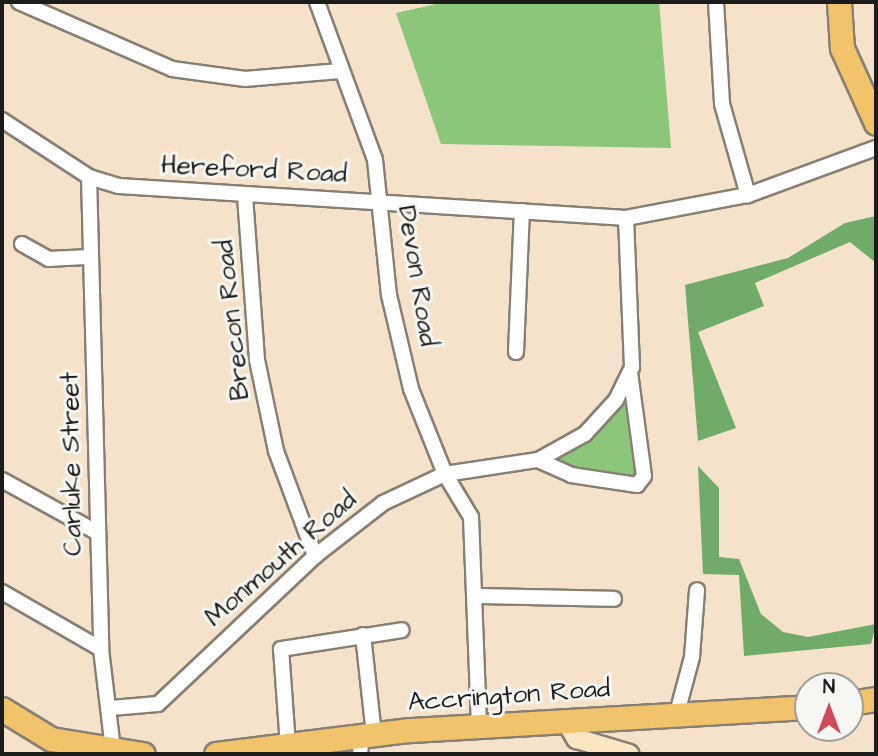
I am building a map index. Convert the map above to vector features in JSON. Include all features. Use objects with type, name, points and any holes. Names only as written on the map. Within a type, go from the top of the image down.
[{"type":"main road","points":[[839,2],[842,48],[876,123]]},
{"type":"main road","name":"Accrington Road","points":[[216,754],[365,741],[479,726],[794,708]]},
{"type":"main road","points":[[2,709],[51,739],[143,754]]},
{"type":"main road","points":[[566,721],[576,738],[629,754]]},
{"type":"street","points":[[25,2],[172,69],[245,79],[340,71]]},
{"type":"street","name":"Devon Road","points":[[317,2],[340,71],[375,160],[402,349],[445,474],[471,517],[479,726]]},
{"type":"street","points":[[716,2],[722,104],[748,195]]},
{"type":"street","name":"Hereford Road","points":[[2,122],[89,177],[119,186],[626,218],[748,195],[876,148]]},
{"type":"street","name":"Carluke Street","points":[[89,177],[101,649],[111,708],[113,749]]},
{"type":"street","name":"Brecon Road","points":[[245,196],[257,359],[276,451],[315,556]]},
{"type":"street","points":[[516,352],[522,211]]},
{"type":"street","name":"Monmouth Road","points":[[538,460],[571,475],[637,485],[644,476],[639,404],[630,372],[626,218]]},
{"type":"street","points":[[22,244],[49,258],[89,257]]},
{"type":"street","name":"Monmouth Road","points":[[111,708],[158,704],[315,556],[383,503],[445,474],[538,460],[585,434],[616,400],[630,372]]},
{"type":"street","points":[[2,480],[98,533]]},
{"type":"street","points":[[677,713],[692,656],[697,590]]},
{"type":"street","points":[[2,592],[101,649]]},
{"type":"street","points":[[475,596],[614,600]]},
{"type":"street","points":[[288,746],[281,649],[402,630]]},
{"type":"street","points":[[363,635],[365,741]]},
{"type":"green space","points":[[445,2],[659,2],[671,148],[441,144],[396,13]]},
{"type":"green space","points":[[876,216],[876,263],[850,242],[755,283],[764,306],[698,332],[736,428],[698,441],[685,285],[788,258],[845,223]]},
{"type":"green space","points":[[630,372],[639,404],[637,485],[538,460],[585,434]]},
{"type":"green space","points":[[698,466],[719,488],[719,557],[739,559],[761,614],[783,632],[808,637],[876,624],[871,644],[744,656],[739,575],[703,574]]}]
